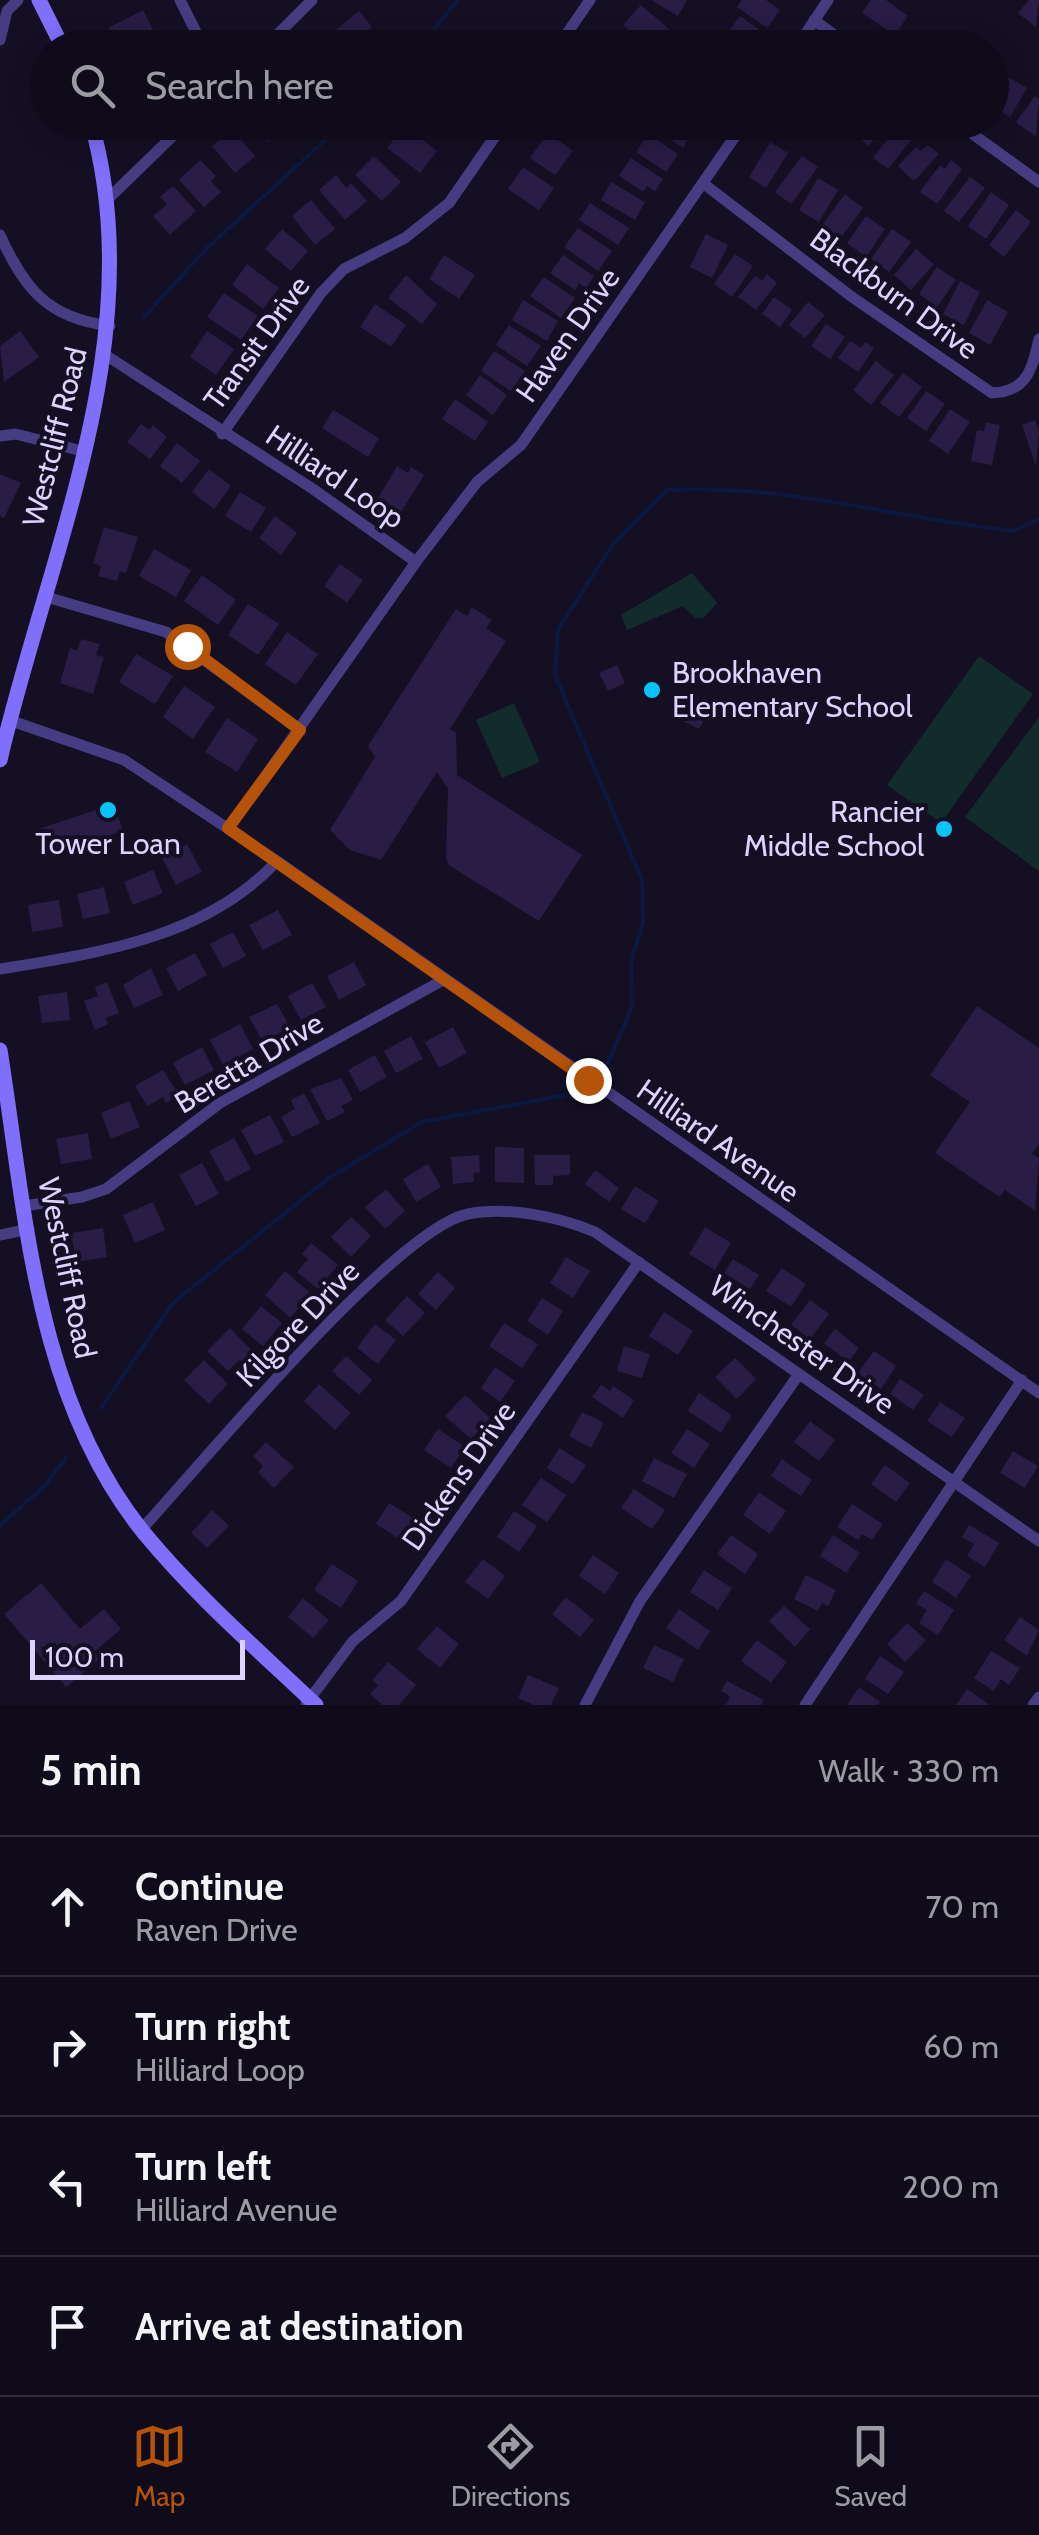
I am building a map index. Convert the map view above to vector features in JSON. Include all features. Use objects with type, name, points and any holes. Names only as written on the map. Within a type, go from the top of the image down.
[{"type":"street","points":[[0,40],[6,12],[18,0]]},
{"type":"street","points":[[39,0],[54,30]]},
{"type":"street","points":[[180,0],[195,30]]},
{"type":"street","points":[[282,30],[312,0]]},
{"type":"street","points":[[569,30],[590,0]]},
{"type":"street","points":[[808,30],[828,0]]},
{"type":"street","points":[[814,20],[828,30]]},
{"type":"street","name":"Westcliff Road","points":[[0,760],[5,718],[82,452],[110,326],[107,200],[95,140]]},
{"type":"street","points":[[107,200],[169,140]]},
{"type":"street","name":"Transit Drive","points":[[222,434],[321,293],[344,269],[405,238],[449,203],[493,140]]},
{"type":"street","name":"Haven Drive","points":[[416,562],[477,482],[521,445],[733,140]]},
{"type":"street","points":[[981,140],[1039,182]]},
{"type":"street","name":"Blackburn Drive","points":[[704,184],[852,297],[980,387],[1010,392],[1021,385],[1029,375],[1039,339]]},
{"type":"street","points":[[0,236],[12,262],[53,310],[75,322],[110,326]]},
{"type":"street","name":"Hilliard Loop","points":[[104,354],[222,434],[313,489],[416,562],[228,828]]},
{"type":"street","points":[[0,436],[16,434],[82,452]]},
{"type":"street","points":[[43,596],[166,632],[300,730]]},
{"type":"street","name":"Hilliard Avenue","points":[[5,718],[124,760],[277,861],[1039,1393]]},
{"type":"street","points":[[0,969],[107,951],[152,938],[246,889],[277,861]]},
{"type":"street","name":"Beretta Drive","points":[[24,1206],[82,1198],[116,1183],[220,1103],[444,978]]},
{"type":"street","name":"Westcliff Road","points":[[0,1050],[47,1332],[70,1401],[92,1449],[142,1530],[214,1612],[310,1703]]},
{"type":"street","name":"Kilgore Drive","points":[[142,1530],[380,1274],[438,1227],[467,1214],[524,1216]]},
{"type":"street","name":"Winchester Drive","points":[[524,1216],[576,1224],[638,1262],[1039,1542]]},
{"type":"street","points":[[0,1234],[29,1229]]},
{"type":"street","name":"Dickens Drive","points":[[310,1703],[346,1648],[400,1601],[638,1262]]},
{"type":"street","points":[[584,1705],[640,1601],[799,1374]]},
{"type":"street","points":[[805,1705],[1022,1380]]},
{"type":"street","points":[[1034,1705],[1039,1697]]},
{"type":"green space","points":[[692,573],[717,603],[703,618],[695,618],[683,606],[627,630],[621,615]]},
{"type":"green space","points":[[979,656],[1033,694],[941,823],[887,785]]},
{"type":"green space","points":[[514,703],[540,762],[502,778],[476,720]]},
{"type":"green space","points":[[1039,717],[1039,871],[965,817]]},
{"type":"building","points":[[651,0],[687,0],[678,16]]},
{"type":"building","points":[[742,0],[766,0],[780,10],[767,28],[737,7]]},
{"type":"building","points":[[871,0],[886,0],[908,16],[898,30],[888,30],[862,13]]},
{"type":"building","points":[[1029,0],[1039,0],[1036,27],[1018,13]]},
{"type":"building","points":[[641,5],[669,29],[629,30],[623,25]]},
{"type":"building","points":[[143,10],[153,30],[109,30]]},
{"type":"building","points":[[359,11],[372,27],[368,30],[336,30]]},
{"type":"building","points":[[740,16],[760,30],[730,30]]},
{"type":"building","points":[[1009,78],[1027,88],[1009,116]]},
{"type":"building","points":[[1035,96],[1039,99],[1036,137],[1016,122]]},
{"type":"building","points":[[219,140],[241,140],[255,156],[235,173],[212,146]]},
{"type":"building","points":[[394,140],[423,140],[437,151],[420,173],[387,148]]},
{"type":"building","points":[[543,140],[558,140],[573,151],[555,175],[530,158]]},
{"type":"building","points":[[644,140],[657,140],[678,154],[666,172],[636,152]]},
{"type":"building","points":[[670,140],[688,140],[683,148]]},
{"type":"building","points":[[887,140],[911,140],[888,169],[873,158]]},
{"type":"building","points":[[770,142],[788,153],[766,188],[749,177]]},
{"type":"building","points":[[928,145],[939,154],[914,181],[898,166],[916,147],[921,151]]},
{"type":"building","points":[[374,156],[401,182],[382,201],[355,175]]},
{"type":"building","points":[[802,156],[818,167],[791,204],[775,192]]},
{"type":"building","points":[[631,158],[663,179],[655,191],[647,186],[643,192],[619,176]]},
{"type":"building","points":[[200,160],[216,176],[211,181],[221,192],[204,207],[179,180]]},
{"type":"building","points":[[951,160],[962,169],[937,204],[920,192],[940,165],[945,169]]},
{"type":"building","points":[[523,167],[554,188],[539,210],[508,189]]},
{"type":"building","points":[[336,175],[346,188],[351,183],[367,201],[345,220],[319,190]]},
{"type":"building","points":[[970,177],[985,188],[959,222],[944,211]]},
{"type":"building","points":[[818,178],[838,190],[819,222],[799,210]]},
{"type":"building","points":[[611,182],[645,202],[635,220],[601,200]]},
{"type":"building","points":[[173,186],[196,211],[170,235],[153,216],[167,204],[160,197]]},
{"type":"building","points":[[991,192],[1009,205],[986,239],[968,226]]},
{"type":"building","points":[[845,194],[863,208],[840,239],[822,225]]},
{"type":"building","points":[[311,200],[335,229],[315,245],[292,216]]},
{"type":"building","points":[[590,203],[629,228],[618,245],[579,220]]},
{"type":"building","points":[[1016,210],[1031,222],[1004,257],[989,245]]},
{"type":"building","points":[[866,216],[885,229],[866,257],[847,243]]},
{"type":"building","points":[[578,228],[612,251],[598,271],[564,247]]},
{"type":"building","points":[[282,229],[308,251],[291,271],[265,249]]},
{"type":"building","points":[[892,229],[911,242],[889,272],[871,259]]},
{"type":"building","points":[[706,234],[728,245],[712,278],[690,267]]},
{"type":"building","points":[[916,249],[934,264],[911,290],[894,275]]},
{"type":"building","points":[[735,254],[753,266],[732,297],[714,284]]},
{"type":"building","points":[[444,255],[475,275],[459,299],[429,279]]},
{"type":"building","points":[[563,255],[594,276],[586,288],[579,283],[575,290],[550,273]]},
{"type":"building","points":[[247,264],[279,288],[263,309],[232,285]]},
{"type":"building","points":[[937,267],[956,280],[937,307],[919,294]]},
{"type":"building","points":[[767,274],[777,283],[756,310],[738,297],[755,276],[762,281]]},
{"type":"building","points":[[406,275],[437,304],[422,324],[388,298]]},
{"type":"building","points":[[544,277],[575,298],[561,318],[530,296]]},
{"type":"building","points":[[960,281],[980,292],[964,325],[943,314]]},
{"type":"building","points":[[224,293],[258,316],[241,340],[207,317]]},
{"type":"building","points":[[774,297],[792,310],[780,327],[762,314]]},
{"type":"building","points":[[523,300],[558,321],[547,341],[512,320]]},
{"type":"building","points":[[987,300],[1008,312],[990,345],[969,333]]},
{"type":"building","points":[[808,302],[825,315],[805,338],[789,325]]},
{"type":"building","points":[[375,304],[406,325],[391,347],[360,327]]},
{"type":"building","points":[[826,324],[845,337],[830,359],[811,346]]},
{"type":"building","points":[[509,325],[541,346],[527,366],[496,345]]},
{"type":"building","points":[[20,331],[39,357],[4,382],[0,346]]},
{"type":"building","points":[[207,331],[234,349],[216,375],[190,357]]},
{"type":"building","points":[[850,341],[861,348],[865,342],[874,348],[858,372],[838,358]]},
{"type":"building","points":[[494,351],[525,371],[511,391],[481,371]]},
{"type":"building","points":[[876,361],[894,375],[871,405],[853,390]]},
{"type":"building","points":[[903,373],[922,387],[899,417],[880,403]]},
{"type":"building","points":[[480,375],[507,395],[493,415],[466,395]]},
{"type":"building","points":[[926,391],[945,404],[926,431],[907,418]]},
{"type":"building","points":[[455,399],[488,422],[475,441],[442,419]]},
{"type":"building","points":[[950,409],[970,422],[948,454],[929,441]]},
{"type":"building","points":[[333,410],[379,438],[368,457],[322,428]]},
{"type":"building","points":[[1035,420],[1039,431],[1036,466],[1022,425]]},
{"type":"building","points":[[986,422],[1000,425],[992,465],[971,461],[977,430],[984,431]]},
{"type":"building","points":[[141,424],[149,430],[153,425],[167,437],[150,459],[127,442]]},
{"type":"building","points":[[177,443],[200,461],[182,483],[160,466]]},
{"type":"building","points":[[397,466],[408,473],[411,467],[424,475],[400,514],[377,500]]},
{"type":"building","points":[[209,469],[231,486],[214,509],[192,492]]},
{"type":"building","points":[[0,474],[21,483],[4,518],[0,516]]},
{"type":"building","points":[[240,492],[266,508],[251,532],[225,516]]},
{"type":"building","points":[[275,516],[297,533],[281,555],[259,538]]},
{"type":"building","points":[[104,527],[138,537],[126,573],[120,571],[117,581],[98,576],[101,566],[93,563]]},
{"type":"building","points":[[154,549],[191,570],[176,597],[139,576]]},
{"type":"building","points":[[340,564],[363,580],[347,603],[324,586]]},
{"type":"building","points":[[202,575],[236,600],[218,625],[184,601]]},
{"type":"building","points":[[248,604],[279,624],[258,655],[228,635]]},
{"type":"building","points":[[472,607],[492,620],[486,628],[506,641],[450,729],[456,733],[457,775],[582,855],[539,921],[450,866],[446,859],[448,789],[437,772],[381,860],[350,850],[330,830],[375,757],[368,746],[456,609],[467,616]]},
{"type":"building","points":[[287,632],[318,654],[296,685],[265,664]]},
{"type":"building","points":[[81,639],[100,644],[96,655],[104,657],[93,694],[60,683],[70,648],[77,651]]},
{"type":"building","points":[[136,654],[173,676],[155,704],[119,682]]},
{"type":"building","points":[[617,665],[625,683],[608,691],[599,673]]},
{"type":"building","points":[[184,686],[215,707],[193,739],[163,717]]},
{"type":"building","points":[[690,694],[712,706],[699,729],[677,718]]},
{"type":"building","points":[[227,718],[258,739],[237,772],[205,752]]},
{"type":"building","points":[[114,804],[123,831],[45,856],[36,830]]},
{"type":"building","points":[[187,844],[202,872],[176,885],[162,858]]},
{"type":"building","points":[[153,870],[163,893],[133,905],[124,882]]},
{"type":"building","points":[[104,887],[110,913],[83,919],[77,894]]},
{"type":"building","points":[[59,900],[63,927],[32,932],[28,905]]},
{"type":"building","points":[[278,910],[292,935],[263,950],[249,925]]},
{"type":"building","points":[[233,932],[246,956],[223,968],[210,944]]},
{"type":"building","points":[[195,953],[207,975],[178,991],[166,968]]},
{"type":"building","points":[[354,962],[366,985],[339,1000],[327,976]]},
{"type":"building","points":[[151,968],[163,995],[134,1008],[123,985]]},
{"type":"building","points":[[107,982],[119,1013],[105,1018],[108,1024],[95,1030],[84,1001],[98,996],[95,987]]},
{"type":"building","points":[[312,983],[326,1007],[301,1020],[288,996]]},
{"type":"building","points":[[67,992],[70,1020],[42,1023],[38,996]]},
{"type":"building","points":[[277,1004],[290,1027],[263,1042],[249,1017]]},
{"type":"building","points":[[977,1006],[1039,1048],[1039,1144],[1032,1154],[1039,1158],[1035,1211],[1005,1190],[1000,1197],[935,1153],[970,1102],[930,1075]]},
{"type":"building","points":[[240,1024],[253,1049],[223,1065],[210,1040]]},
{"type":"building","points":[[453,1027],[467,1053],[439,1068],[425,1042]]},
{"type":"building","points":[[411,1036],[423,1059],[396,1073],[384,1051]]},
{"type":"building","points":[[202,1047],[214,1070],[185,1085],[173,1063]]},
{"type":"building","points":[[375,1055],[387,1077],[360,1092],[348,1070]]},
{"type":"building","points":[[163,1070],[179,1095],[166,1103],[163,1097],[147,1106],[135,1086]]},
{"type":"building","points":[[341,1078],[353,1100],[341,1106],[345,1112],[327,1121],[310,1089]]},
{"type":"building","points":[[304,1093],[320,1123],[292,1137],[281,1117],[295,1109],[291,1100]]},
{"type":"building","points":[[129,1101],[140,1127],[111,1139],[101,1113]]},
{"type":"building","points":[[270,1115],[284,1142],[255,1156],[241,1130]]},
{"type":"building","points":[[88,1133],[92,1159],[61,1164],[56,1139]]},
{"type":"building","points":[[234,1138],[251,1169],[226,1182],[209,1151]]},
{"type":"building","points":[[495,1147],[524,1148],[524,1183],[495,1182]]},
{"type":"building","points":[[479,1155],[480,1172],[473,1173],[474,1182],[453,1184],[451,1157]]},
{"type":"building","points":[[534,1155],[570,1155],[570,1175],[553,1176],[553,1185],[535,1185]]},
{"type":"building","points":[[202,1163],[219,1194],[196,1206],[179,1175]]},
{"type":"building","points":[[428,1164],[441,1187],[416,1202],[403,1179]]},
{"type":"building","points":[[595,1170],[619,1188],[609,1202],[585,1184]]},
{"type":"building","points":[[635,1186],[659,1201],[645,1223],[621,1209]]},
{"type":"building","points":[[386,1189],[405,1211],[385,1229],[365,1207]]},
{"type":"building","points":[[153,1202],[165,1230],[135,1243],[123,1215]]},
{"type":"building","points":[[351,1217],[371,1236],[351,1257],[331,1237]]},
{"type":"building","points":[[705,1227],[731,1243],[715,1270],[689,1254]]},
{"type":"building","points":[[103,1228],[107,1257],[76,1262],[71,1233]]},
{"type":"building","points":[[311,1243],[338,1265],[318,1289],[297,1272],[308,1259],[302,1254]]},
{"type":"building","points":[[566,1257],[590,1271],[573,1298],[550,1283]]},
{"type":"building","points":[[733,1259],[759,1275],[750,1289],[724,1273]]},
{"type":"building","points":[[782,1268],[806,1284],[791,1307],[766,1291]]},
{"type":"building","points":[[285,1271],[311,1294],[290,1318],[265,1295]]},
{"type":"building","points":[[438,1272],[455,1288],[436,1310],[418,1294]]},
{"type":"building","points":[[407,1296],[425,1313],[403,1336],[385,1320]]},
{"type":"building","points":[[542,1298],[563,1311],[548,1335],[527,1321]]},
{"type":"building","points":[[810,1300],[829,1314],[810,1339],[791,1325]]},
{"type":"building","points":[[261,1306],[282,1323],[263,1346],[242,1329]]},
{"type":"building","points":[[664,1312],[693,1331],[678,1355],[649,1336]]},
{"type":"building","points":[[504,1323],[538,1344],[522,1368],[489,1346]]},
{"type":"building","points":[[375,1324],[396,1340],[378,1364],[357,1348]]},
{"type":"building","points":[[230,1328],[256,1355],[245,1366],[239,1360],[228,1371],[207,1351]]},
{"type":"building","points":[[835,1329],[859,1348],[848,1362],[824,1343]]},
{"type":"building","points":[[624,1346],[650,1354],[642,1378],[617,1371]]},
{"type":"building","points":[[874,1351],[896,1366],[881,1389],[858,1373]]},
{"type":"building","points":[[346,1356],[372,1380],[359,1395],[332,1371]]},
{"type":"building","points":[[735,1358],[756,1379],[737,1399],[715,1377]]},
{"type":"building","points":[[204,1360],[228,1384],[209,1404],[184,1380]]},
{"type":"building","points":[[495,1367],[515,1381],[500,1402],[481,1388]]},
{"type":"building","points":[[900,1379],[924,1395],[913,1410],[890,1394]]},
{"type":"building","points":[[319,1384],[351,1413],[335,1430],[304,1401]]},
{"type":"building","points":[[601,1385],[610,1391],[613,1386],[634,1400],[623,1418],[592,1397]]},
{"type":"building","points":[[699,1393],[732,1415],[721,1433],[688,1411]]},
{"type":"building","points":[[465,1395],[490,1418],[471,1439],[445,1416]]},
{"type":"building","points":[[940,1402],[965,1418],[952,1437],[927,1421]]},
{"type":"building","points":[[582,1412],[604,1423],[591,1448],[569,1436]]},
{"type":"building","points":[[810,1421],[835,1440],[819,1461],[794,1442]]},
{"type":"building","points":[[438,1429],[465,1447],[451,1468],[424,1450]]},
{"type":"building","points":[[687,1429],[710,1444],[694,1468],[671,1453]]},
{"type":"building","points":[[266,1442],[294,1467],[274,1488],[258,1472],[263,1466],[253,1456]]},
{"type":"building","points":[[559,1448],[586,1465],[573,1484],[547,1468]]},
{"type":"building","points":[[1013,1451],[1038,1466],[1025,1488],[1000,1473]]},
{"type":"building","points":[[654,1458],[687,1474],[674,1498],[642,1481]]},
{"type":"building","points":[[782,1459],[812,1480],[801,1496],[771,1476]]},
{"type":"building","points":[[885,1465],[910,1483],[896,1502],[871,1484]]},
{"type":"building","points":[[541,1478],[566,1495],[547,1522],[522,1505]]},
{"type":"building","points":[[634,1489],[665,1510],[652,1529],[621,1508]]},
{"type":"building","points":[[759,1492],[786,1511],[770,1534],[743,1515]]},
{"type":"building","points":[[389,1503],[416,1520],[403,1541],[376,1524]]},
{"type":"building","points":[[852,1504],[883,1524],[872,1540],[862,1534],[858,1540],[837,1527]]},
{"type":"building","points":[[212,1510],[229,1526],[207,1548],[191,1533]]},
{"type":"building","points":[[514,1511],[537,1526],[519,1552],[497,1537]]},
{"type":"building","points":[[969,1525],[999,1543],[985,1567],[967,1556],[974,1544],[962,1537]]},
{"type":"building","points":[[731,1535],[758,1554],[745,1574],[717,1554]]},
{"type":"building","points":[[833,1535],[860,1553],[846,1573],[820,1556]]},
{"type":"building","points":[[593,1555],[619,1573],[605,1594],[579,1576]]},
{"type":"building","points":[[483,1559],[505,1576],[488,1599],[465,1582]]},
{"type":"building","points":[[946,1559],[971,1576],[956,1598],[932,1582]]},
{"type":"building","points":[[332,1564],[358,1581],[341,1608],[314,1590]]},
{"type":"building","points":[[704,1570],[732,1588],[718,1610],[690,1592]]},
{"type":"building","points":[[806,1575],[836,1590],[828,1606],[822,1603],[818,1611],[794,1599]]},
{"type":"building","points":[[41,1583],[80,1629],[104,1609],[121,1629],[94,1652],[100,1659],[66,1687],[4,1614]]},
{"type":"building","points":[[924,1591],[954,1610],[938,1635],[919,1623],[927,1610],[916,1604]]},
{"type":"building","points":[[566,1597],[594,1620],[580,1637],[552,1614]]},
{"type":"building","points":[[303,1598],[329,1620],[313,1638],[288,1617]]},
{"type":"building","points":[[784,1606],[810,1629],[795,1647],[769,1621]]},
{"type":"building","points":[[679,1609],[710,1631],[698,1650],[666,1628]]},
{"type":"building","points":[[1020,1617],[1039,1630],[1027,1656],[1004,1640]]},
{"type":"building","points":[[907,1623],[926,1640],[905,1662],[887,1644]]},
{"type":"building","points":[[437,1626],[459,1644],[440,1668],[417,1649]]},
{"type":"building","points":[[757,1640],[787,1662],[771,1683],[741,1661]]},
{"type":"building","points":[[654,1645],[684,1659],[673,1682],[643,1668]]},
{"type":"building","points":[[991,1651],[1020,1668],[1009,1685],[1001,1679],[994,1691],[974,1678]]},
{"type":"building","points":[[880,1656],[904,1672],[888,1694],[865,1679]]},
{"type":"building","points":[[388,1662],[416,1685],[399,1705],[383,1705],[370,1694],[378,1685],[372,1681]]},
{"type":"building","points":[[528,1675],[559,1688],[551,1705],[534,1705],[518,1698]]},
{"type":"building","points":[[727,1681],[764,1700],[761,1705],[726,1705],[730,1696],[721,1691]]},
{"type":"building","points":[[859,1687],[880,1702],[878,1705],[847,1705]]},
{"type":"building","points":[[967,1689],[990,1705],[956,1705]]},
{"type":"waterway","points":[[433,30],[458,0]]},
{"type":"waterway","points":[[144,317],[206,249],[325,140]]},
{"type":"waterway","points":[[607,1065],[632,1007],[631,962],[643,923],[642,880],[555,675],[558,629],[614,543],[667,490],[711,489],[798,497],[1014,531],[1039,519]]},
{"type":"waterway","points":[[101,1408],[173,1303],[329,1178],[422,1122],[576,1093]]},
{"type":"waterway","points":[[0,1526],[46,1484],[66,1458]]},
{"type":"place","name":"Brookhaven Elementary School","points":[[652,690]]},
{"type":"place","name":"Tower Loan","points":[[108,810]]},
{"type":"place","name":"Rancier Middle School","points":[[944,829]]},
{"type":"route","points":[[187,646],[300,730],[228,828],[588,1080]]}]
